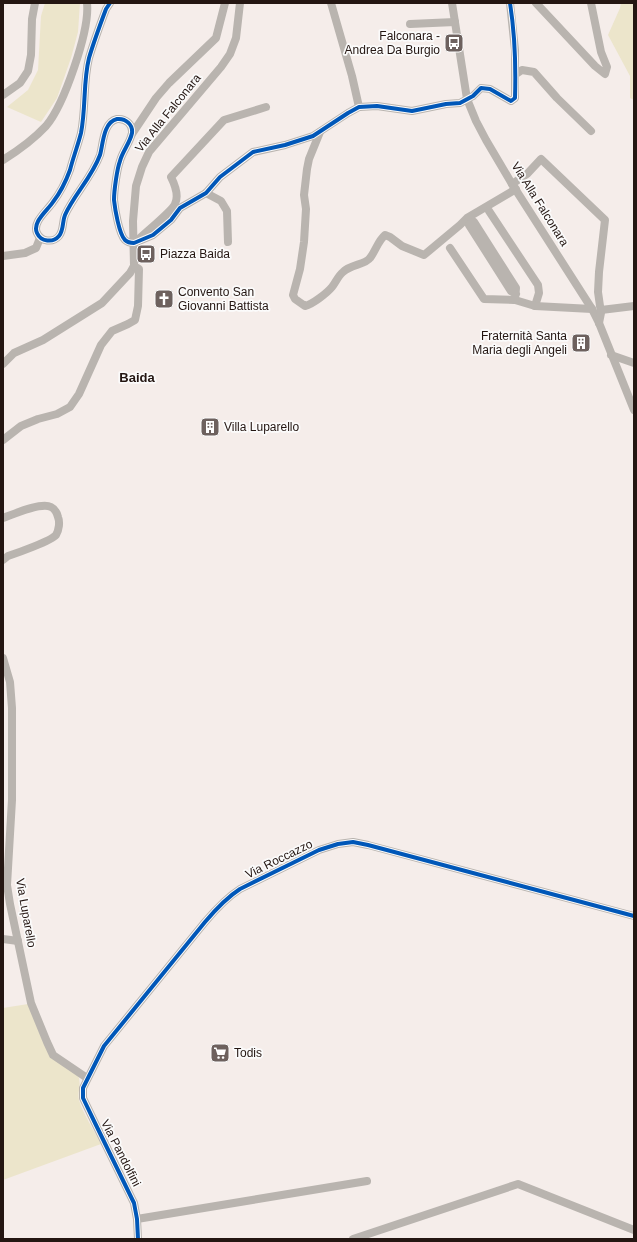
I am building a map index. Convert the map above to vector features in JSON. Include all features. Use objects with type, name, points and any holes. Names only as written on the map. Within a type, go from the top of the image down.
[{"type":"street","points":[[3,95],[20,83],[28,71],[31,55],[32,19],[35,3]]},
{"type":"street","points":[[3,160],[28,145],[47,125],[62,101],[73,72],[84,34],[88,8],[87,3]]},
{"type":"street","points":[[110,3],[106,9],[89,58],[86,74],[81,133],[67,178],[53,202],[40,217],[36,232],[40,238],[46,241],[53,240],[59,236],[63,219],[68,208],[99,157],[106,128],[111,122],[122,119],[127,121],[132,127],[132,134]]},
{"type":"street","points":[[225,3],[216,38],[169,83],[156,98],[132,134],[120,159],[114,199],[120,232],[125,240],[134,244],[153,235],[171,220],[180,208],[206,193],[220,177],[253,152],[285,145],[313,136],[359,107],[377,106],[412,111],[446,104],[460,103],[481,88],[490,89],[511,101],[515,98],[516,74],[510,3]]},
{"type":"street","name":"Via Alla Falconara","points":[[3,440],[20,426],[57,414],[70,406],[79,394],[101,345],[112,331],[135,320],[138,306],[139,269],[134,266],[133,221],[136,186],[142,167],[149,152],[221,67],[230,54],[236,38],[240,3]]},
{"type":"street","points":[[331,3],[352,76],[359,107]]},
{"type":"street","name":"Via Alla Falconara","points":[[452,3],[467,99],[476,120],[514,187],[592,309],[634,410]]},
{"type":"street","points":[[536,3],[595,66],[605,74],[607,67],[601,52],[591,3]]},
{"type":"street","points":[[410,24],[455,22]]},
{"type":"street","points":[[516,74],[522,70],[534,72],[557,98],[591,131]]},
{"type":"street","points":[[134,244],[175,205],[177,195],[171,177],[224,120],[266,107]]},
{"type":"street","points":[[320,132],[309,159],[307,169],[304,196],[306,209],[304,242],[300,269],[293,295],[295,299],[305,306],[311,305],[333,286],[343,272],[350,266],[366,262],[370,258],[380,239],[385,235],[402,246],[424,255],[467,218],[514,187],[541,159],[605,220],[599,272],[598,292],[601,310],[599,323]]},
{"type":"street","points":[[206,193],[221,201],[227,211],[228,242]]},
{"type":"street","points":[[489,211],[538,285],[539,292],[536,306]]},
{"type":"street","points":[[516,297],[516,288],[474,222],[469,225],[510,291],[516,297],[536,306],[592,309]]},
{"type":"street","points":[[3,256],[25,253],[36,248],[40,238]]},
{"type":"street","points":[[450,248],[484,299],[516,297]]},
{"type":"street","points":[[3,364],[14,354],[43,340],[102,303],[130,273],[134,266]]},
{"type":"street","points":[[601,310],[634,306]]},
{"type":"street","points":[[611,355],[634,363]]},
{"type":"street","points":[[3,518],[32,508],[44,506],[51,507],[56,511],[59,520],[58,529],[55,536],[49,540],[8,556],[3,560]]},
{"type":"street","name":"Via Luparello","points":[[3,658],[10,682],[12,708],[12,800],[5,867],[18,941],[31,1003],[46,1042],[53,1055],[87,1078]]},
{"type":"street","name":"Via Roccazzo","points":[[87,1078],[104,1046],[209,916],[228,896],[319,850],[338,844],[353,842],[368,845],[634,916]]},
{"type":"street","points":[[3,939],[18,941]]},
{"type":"street","name":"Via Pandolfini","points":[[87,1078],[83,1088],[83,1098],[104,1145],[134,1203],[137,1219],[138,1239]]},
{"type":"street","points":[[137,1219],[367,1181]]},
{"type":"street","points":[[352,1239],[518,1184],[634,1230]]},
{"type":"shaded area","points":[[45,3],[80,3],[78,32],[71,58],[57,98],[41,122],[7,107],[28,90],[38,70],[41,16]]},
{"type":"shaded area","points":[[621,3],[634,3],[634,100],[630,98],[630,76],[608,35]]},
{"type":"shaded area","points":[[28,1004],[43,1042],[78,1075],[80,1082],[79,1100],[101,1144],[3,1180],[3,1008]]},
{"type":"cycle path","points":[[110,3],[106,9],[89,58],[81,133],[70,170],[58,195],[38,221],[36,229],[37,233],[44,240],[54,240],[61,234],[64,218],[73,200],[97,163],[106,129],[112,121],[117,119],[126,121],[130,125],[132,133],[119,165],[114,200],[123,237],[130,243],[134,243],[153,235],[171,220],[180,208],[206,193],[220,177],[253,152],[285,145],[313,136],[359,107],[377,106],[412,111],[446,104],[460,103],[473,96],[481,88],[490,89],[511,101],[515,98],[515,74],[514,39],[510,3]]},
{"type":"cycle path","points":[[138,1239],[137,1219],[134,1203],[83,1098],[83,1088],[104,1046],[209,917],[235,892],[319,850],[338,844],[353,842],[634,916]]},
{"type":"place","name":"Falconara - Andrea Da Burgio","points":[[454,43]]},
{"type":"place","name":"Piazza Baida","points":[[146,254]]},
{"type":"place","name":"Convento San Giovanni Battista","points":[[164,299]]},
{"type":"place","name":"Fraternità Santa Maria degli Angeli","points":[[581,343]]},
{"type":"place","name":"Villa Luparello","points":[[210,427]]},
{"type":"place","name":"Todis","points":[[220,1053]]},
{"type":"district","name":"Baida","points":[[137,377]]}]
